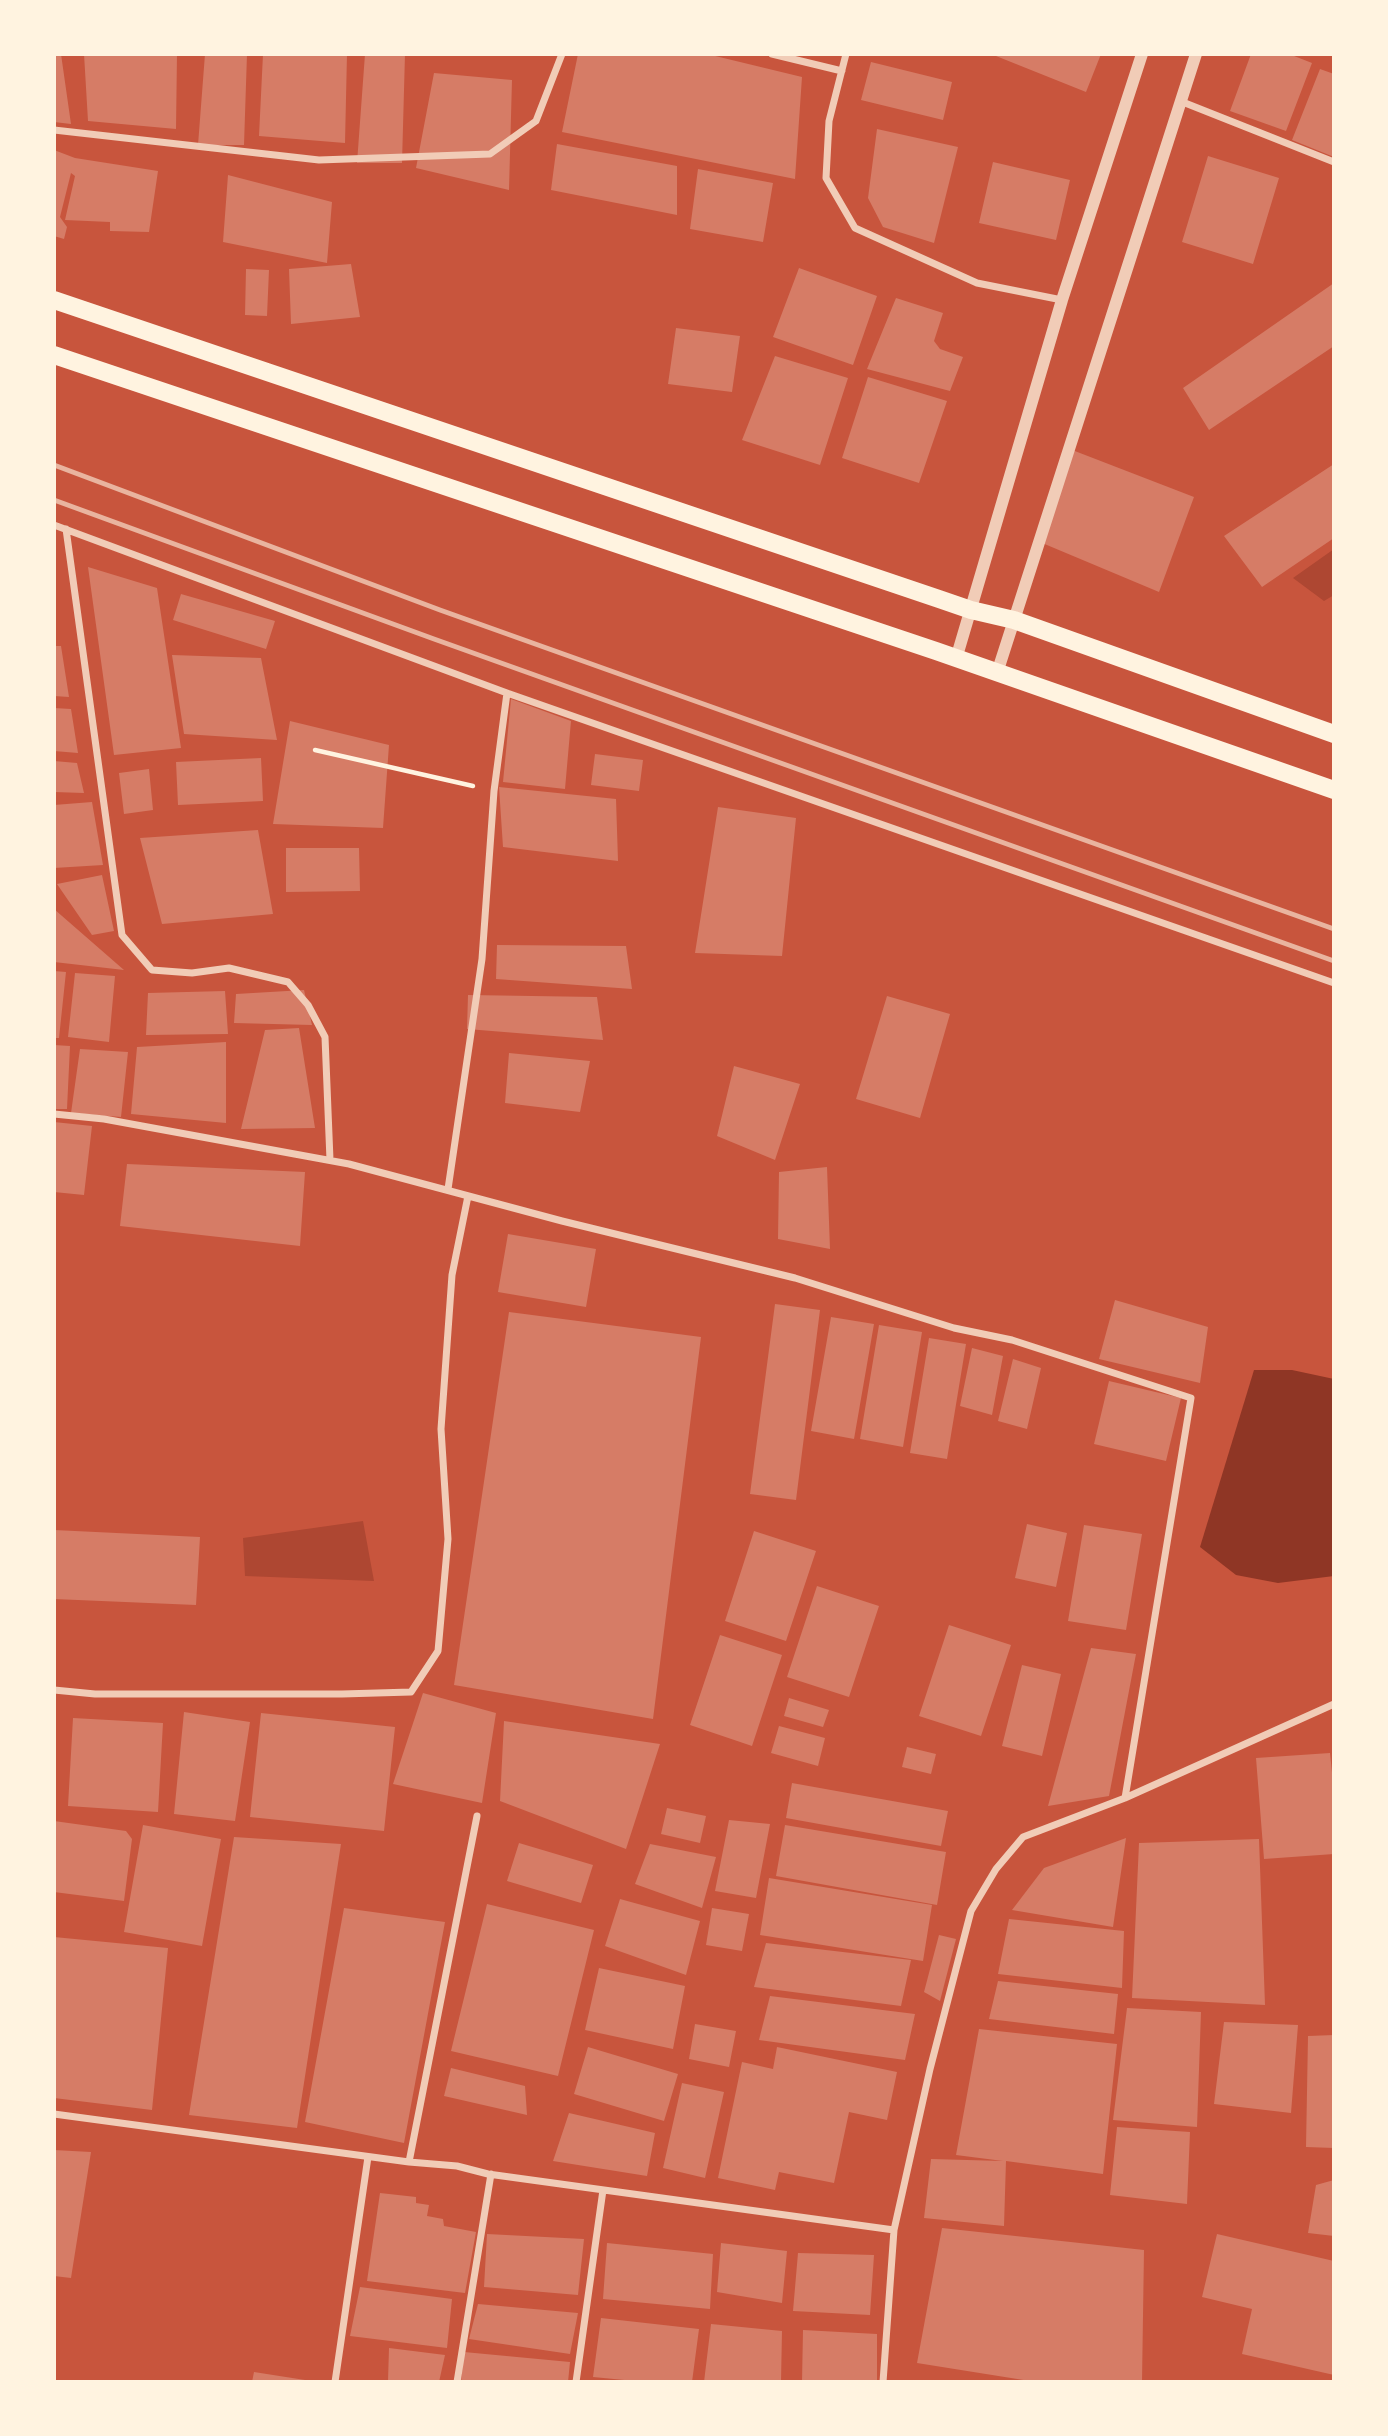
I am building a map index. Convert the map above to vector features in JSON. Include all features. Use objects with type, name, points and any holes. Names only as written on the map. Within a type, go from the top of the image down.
[{"type":"main road","points":[[54,300],[971,610],[1014,620],[1334,734]]},
{"type":"main road","points":[[54,355],[1334,789]]},
{"type":"street","points":[[54,130],[319,160],[489,154],[536,121],[562,54]]},
{"type":"street","points":[[772,54],[842,71]]},
{"type":"street","points":[[846,54],[829,121],[826,178],[855,228],[977,283],[1062,300]]},
{"type":"street","points":[[956,659],[1062,300],[1142,54]]},
{"type":"street","points":[[997,673],[1196,54]]},
{"type":"street","points":[[1180,101],[1334,162]]},
{"type":"street","points":[[54,525],[507,693],[1334,984]]},
{"type":"street","points":[[66,529],[122,935],[152,971],[192,973],[229,968],[288,982],[308,1005],[325,1037],[330,1160]]},
{"type":"street","points":[[448,1189],[482,959],[494,791],[507,693]]},
{"type":"street","points":[[54,1114],[104,1119],[330,1160],[448,1189],[562,1222],[795,1278],[954,1328],[1012,1340],[1191,1398],[1125,1798]]},
{"type":"street","points":[[54,1690],[95,1695],[411,1692],[438,1651],[448,1539],[441,1429],[452,1275],[468,1196]]},
{"type":"street","points":[[883,2382],[894,2230],[930,2069],[971,1910],[996,1869],[1023,1837],[1125,1798],[1334,1704]]},
{"type":"street","points":[[408,2162],[477,1816]]},
{"type":"street","points":[[54,2114],[368,2157],[457,2166],[491,2174],[894,2230]]},
{"type":"street","points":[[335,2382],[368,2157]]},
{"type":"street","points":[[457,2382],[491,2174]]},
{"type":"street","points":[[576,2382],[603,2190]]},
{"type":"path","points":[[315,750],[494,791]]},
{"type":"shaded area","points":[[1334,549],[1334,595],[1324,601],[1293,578]]},
{"type":"shaded area","points":[[1254,1370],[1292,1370],[1334,1379],[1334,1576],[1278,1583],[1236,1575],[1200,1547]]},
{"type":"shaded area","points":[[363,1521],[374,1581],[245,1576],[243,1538]]},
{"type":"building","points":[[54,54],[61,54],[71,124],[54,122]]},
{"type":"building","points":[[84,54],[177,54],[176,129],[88,121]]},
{"type":"building","points":[[205,54],[247,54],[244,145],[198,145]]},
{"type":"building","points":[[263,54],[347,54],[345,143],[259,136]]},
{"type":"building","points":[[365,54],[405,54],[402,163],[357,163]]},
{"type":"building","points":[[578,54],[707,54],[802,77],[795,179],[562,132]]},
{"type":"building","points":[[991,54],[1101,54],[1086,92]]},
{"type":"building","points":[[1251,54],[1289,54],[1312,63],[1286,131],[1230,111]]},
{"type":"building","points":[[871,62],[952,82],[943,120],[861,100]]},
{"type":"building","points":[[1320,69],[1334,74],[1334,157],[1292,140]]},
{"type":"building","points":[[434,73],[512,80],[509,190],[416,168]]},
{"type":"building","points":[[877,129],[958,147],[934,243],[883,227],[868,198]]},
{"type":"building","points":[[557,144],[677,166],[677,215],[551,190]]},
{"type":"building","points":[[54,150],[75,158],[158,171],[149,232],[110,231],[110,222],[65,220],[75,176],[71,173],[60,217],[67,227],[64,239],[54,236]]},
{"type":"building","points":[[1208,156],[1279,178],[1253,264],[1182,242]]},
{"type":"building","points":[[993,162],[1070,180],[1056,240],[979,223]]},
{"type":"building","points":[[698,169],[773,183],[763,242],[690,229]]},
{"type":"building","points":[[228,175],[332,202],[327,263],[223,242]]},
{"type":"building","points":[[351,264],[360,317],[291,324],[289,269]]},
{"type":"building","points":[[799,268],[877,296],[853,365],[773,337]]},
{"type":"building","points":[[246,269],[269,270],[267,316],[245,315]]},
{"type":"building","points":[[1334,283],[1334,346],[1209,430],[1183,388]]},
{"type":"building","points":[[896,298],[943,313],[934,341],[940,349],[963,357],[950,391],[867,369]]},
{"type":"building","points":[[676,328],[740,336],[732,392],[668,384]]},
{"type":"building","points":[[775,356],[848,378],[820,465],[742,440]]},
{"type":"building","points":[[868,377],[947,401],[919,483],[842,458]]},
{"type":"building","points":[[1067,448],[1194,497],[1159,592],[1035,540]]},
{"type":"building","points":[[1334,464],[1334,538],[1262,587],[1224,536]]},
{"type":"building","points":[[88,567],[157,588],[181,748],[114,755]]},
{"type":"building","points":[[181,594],[275,621],[266,649],[173,620]]},
{"type":"building","points":[[54,646],[61,646],[69,697],[54,696]]},
{"type":"building","points":[[172,655],[261,658],[277,740],[184,734]]},
{"type":"building","points":[[511,699],[571,721],[565,789],[503,782]]},
{"type":"building","points":[[54,708],[71,709],[78,753],[54,751]]},
{"type":"building","points":[[290,721],[389,745],[383,828],[273,824]]},
{"type":"building","points":[[595,754],[643,760],[639,791],[591,785]]},
{"type":"building","points":[[261,758],[263,801],[178,805],[176,762]]},
{"type":"building","points":[[54,761],[77,763],[84,793],[54,792]]},
{"type":"building","points":[[149,769],[153,810],[124,814],[119,773]]},
{"type":"building","points":[[499,787],[616,799],[618,861],[503,847]]},
{"type":"building","points":[[92,802],[103,865],[54,868],[54,805]]},
{"type":"building","points":[[718,807],[796,818],[782,956],[695,953]]},
{"type":"building","points":[[258,830],[273,914],[162,924],[140,838]]},
{"type":"building","points":[[286,848],[359,848],[360,891],[286,892]]},
{"type":"building","points":[[102,875],[114,931],[92,935],[57,884]]},
{"type":"building","points":[[54,909],[124,970],[54,962]]},
{"type":"building","points":[[497,945],[626,946],[632,989],[496,979]]},
{"type":"building","points":[[54,971],[66,972],[59,1038],[54,1038]]},
{"type":"building","points":[[75,973],[115,976],[109,1042],[68,1037]]},
{"type":"building","points":[[304,990],[312,1025],[234,1023],[236,994]]},
{"type":"building","points":[[225,991],[228,1034],[146,1035],[148,993]]},
{"type":"building","points":[[468,995],[597,997],[603,1040],[467,1029]]},
{"type":"building","points":[[887,996],[950,1014],[920,1118],[856,1099]]},
{"type":"building","points":[[299,1028],[315,1128],[241,1129],[265,1030]]},
{"type":"building","points":[[226,1042],[226,1123],[131,1114],[137,1047]]},
{"type":"building","points":[[54,1045],[70,1046],[67,1109],[54,1109]]},
{"type":"building","points":[[80,1049],[128,1052],[121,1117],[71,1113]]},
{"type":"building","points":[[509,1053],[590,1061],[580,1112],[505,1103]]},
{"type":"building","points":[[734,1066],[800,1084],[775,1160],[717,1136]]},
{"type":"building","points":[[54,1122],[92,1126],[84,1195],[54,1192]]},
{"type":"building","points":[[127,1164],[305,1172],[300,1246],[120,1226]]},
{"type":"building","points":[[827,1167],[830,1249],[778,1239],[779,1172]]},
{"type":"building","points":[[508,1234],[596,1249],[586,1307],[498,1292]]},
{"type":"building","points":[[1115,1300],[1208,1327],[1200,1383],[1099,1359]]},
{"type":"building","points":[[775,1304],[820,1310],[796,1500],[750,1494]]},
{"type":"building","points":[[509,1312],[701,1337],[653,1719],[454,1685]]},
{"type":"building","points":[[831,1317],[874,1324],[854,1439],[811,1431]]},
{"type":"building","points":[[879,1325],[922,1332],[903,1447],[860,1439]]},
{"type":"building","points":[[929,1338],[966,1344],[947,1459],[910,1453]]},
{"type":"building","points":[[972,1348],[1003,1356],[992,1415],[960,1406]]},
{"type":"building","points":[[1013,1359],[1041,1368],[1027,1429],[998,1421]]},
{"type":"building","points":[[1109,1381],[1181,1398],[1166,1461],[1094,1444]]},
{"type":"building","points":[[1027,1524],[1067,1533],[1056,1587],[1015,1578]]},
{"type":"building","points":[[1084,1525],[1142,1534],[1126,1630],[1068,1621]]},
{"type":"building","points":[[54,1530],[200,1537],[196,1605],[54,1599]]},
{"type":"building","points":[[754,1531],[816,1551],[786,1641],[725,1621]]},
{"type":"building","points":[[817,1586],[879,1606],[849,1697],[787,1677]]},
{"type":"building","points":[[949,1625],[1011,1645],[981,1736],[919,1716]]},
{"type":"building","points":[[720,1635],[782,1655],[752,1746],[690,1725]]},
{"type":"building","points":[[1091,1648],[1136,1654],[1109,1796],[1048,1806]]},
{"type":"building","points":[[1022,1665],[1061,1674],[1042,1756],[1002,1746]]},
{"type":"building","points":[[423,1693],[496,1713],[482,1803],[393,1784]]},
{"type":"building","points":[[789,1698],[829,1710],[823,1727],[784,1716]]},
{"type":"building","points":[[184,1712],[250,1722],[235,1821],[174,1814]]},
{"type":"building","points":[[261,1713],[395,1727],[384,1831],[250,1817]]},
{"type":"building","points":[[73,1718],[163,1723],[158,1812],[68,1806]]},
{"type":"building","points":[[504,1721],[660,1744],[626,1849],[500,1801]]},
{"type":"building","points":[[779,1726],[825,1738],[818,1766],[771,1753]]},
{"type":"building","points":[[907,1747],[936,1754],[931,1774],[902,1767]]},
{"type":"building","points":[[1330,1753],[1334,1792],[1334,1854],[1264,1859],[1256,1758]]},
{"type":"building","points":[[792,1783],[948,1811],[941,1846],[786,1818]]},
{"type":"building","points":[[667,1808],[706,1816],[700,1843],[661,1834]]},
{"type":"building","points":[[729,1820],[770,1824],[756,1898],[715,1891]]},
{"type":"building","points":[[54,1821],[126,1831],[132,1839],[124,1901],[54,1892]]},
{"type":"building","points":[[143,1825],[221,1839],[202,1946],[124,1932]]},
{"type":"building","points":[[785,1825],[946,1852],[937,1905],[776,1876]]},
{"type":"building","points":[[234,1837],[341,1844],[297,2128],[189,2115]]},
{"type":"building","points":[[1126,1838],[1113,1927],[1012,1910],[1044,1868]]},
{"type":"building","points":[[1259,1839],[1265,2005],[1132,1998],[1139,1843]]},
{"type":"building","points":[[519,1843],[593,1865],[581,1903],[507,1881]]},
{"type":"building","points":[[650,1844],[716,1857],[702,1908],[635,1884]]},
{"type":"building","points":[[769,1878],[932,1905],[923,1961],[760,1935]]},
{"type":"building","points":[[620,1899],[700,1921],[686,1975],[605,1946]]},
{"type":"building","points":[[487,1904],[594,1930],[558,2076],[451,2051]]},
{"type":"building","points":[[344,1908],[445,1922],[404,2143],[305,2122]]},
{"type":"building","points":[[712,1908],[749,1914],[742,1951],[706,1945]]},
{"type":"building","points":[[1009,1919],[1124,1931],[1122,1988],[998,1974]]},
{"type":"building","points":[[939,1935],[956,1939],[940,2001],[924,1992]]},
{"type":"building","points":[[54,1937],[168,1948],[152,2110],[54,2098]]},
{"type":"building","points":[[766,1943],[911,1960],[901,2006],[754,1987]]},
{"type":"building","points":[[599,1968],[685,1986],[673,2049],[585,2030]]},
{"type":"building","points":[[998,1981],[1118,1994],[1114,2034],[989,2019]]},
{"type":"building","points":[[770,1996],[915,2014],[905,2060],[759,2040]]},
{"type":"building","points":[[1127,2008],[1201,2012],[1197,2127],[1113,2120]]},
{"type":"building","points":[[1224,2022],[1298,2025],[1291,2113],[1214,2104]]},
{"type":"building","points":[[695,2024],[736,2031],[729,2067],[689,2059]]},
{"type":"building","points":[[979,2029],[1117,2044],[1103,2174],[1006,2161],[1004,2226],[924,2218],[931,2159],[1003,2161],[956,2155]]},
{"type":"building","points":[[1334,2035],[1334,2148],[1306,2147],[1308,2036]]},
{"type":"building","points":[[588,2047],[678,2074],[664,2121],[574,2094]]},
{"type":"building","points":[[777,2047],[897,2072],[887,2120],[849,2112],[834,2183],[779,2172],[775,2190],[718,2178],[742,2062],[773,2069]]},
{"type":"building","points":[[451,2068],[525,2086],[527,2115],[444,2096]]},
{"type":"building","points":[[682,2083],[724,2092],[705,2178],[663,2168]]},
{"type":"building","points":[[569,2113],[655,2133],[647,2176],[553,2161]]},
{"type":"building","points":[[1117,2127],[1190,2132],[1187,2204],[1110,2195]]},
{"type":"building","points":[[54,2150],[91,2152],[71,2278],[54,2276]]},
{"type":"building","points":[[1334,2180],[1334,2236],[1308,2233],[1316,2185]]},
{"type":"building","points":[[380,2193],[416,2197],[416,2203],[429,2205],[427,2216],[443,2219],[444,2226],[476,2232],[465,2293],[367,2281]]},
{"type":"building","points":[[942,2228],[1144,2250],[1142,2382],[1036,2382],[917,2363]]},
{"type":"building","points":[[487,2234],[584,2239],[578,2295],[484,2287]]},
{"type":"building","points":[[1217,2234],[1334,2261],[1334,2375],[1242,2354],[1252,2309],[1202,2297]]},
{"type":"building","points":[[607,2243],[713,2254],[710,2309],[603,2299]]},
{"type":"building","points":[[721,2243],[787,2251],[782,2303],[717,2292]]},
{"type":"building","points":[[798,2253],[874,2255],[870,2315],[793,2311]]},
{"type":"building","points":[[360,2287],[452,2299],[447,2348],[350,2336]]},
{"type":"building","points":[[478,2304],[578,2313],[570,2354],[469,2339]]},
{"type":"building","points":[[601,2318],[699,2329],[692,2382],[645,2382],[593,2377]]},
{"type":"building","points":[[711,2324],[782,2331],[781,2382],[704,2382]]},
{"type":"building","points":[[803,2330],[877,2334],[877,2382],[802,2382]]},
{"type":"building","points":[[389,2348],[445,2355],[439,2382],[388,2381]]},
{"type":"building","points":[[464,2352],[570,2362],[568,2382],[461,2382]]},
{"type":"building","points":[[254,2372],[305,2380],[305,2382],[252,2382]]},
{"type":"railway","points":[[54,465],[440,610],[1334,929]]},
{"type":"railway","points":[[54,500],[1334,961]]}]
